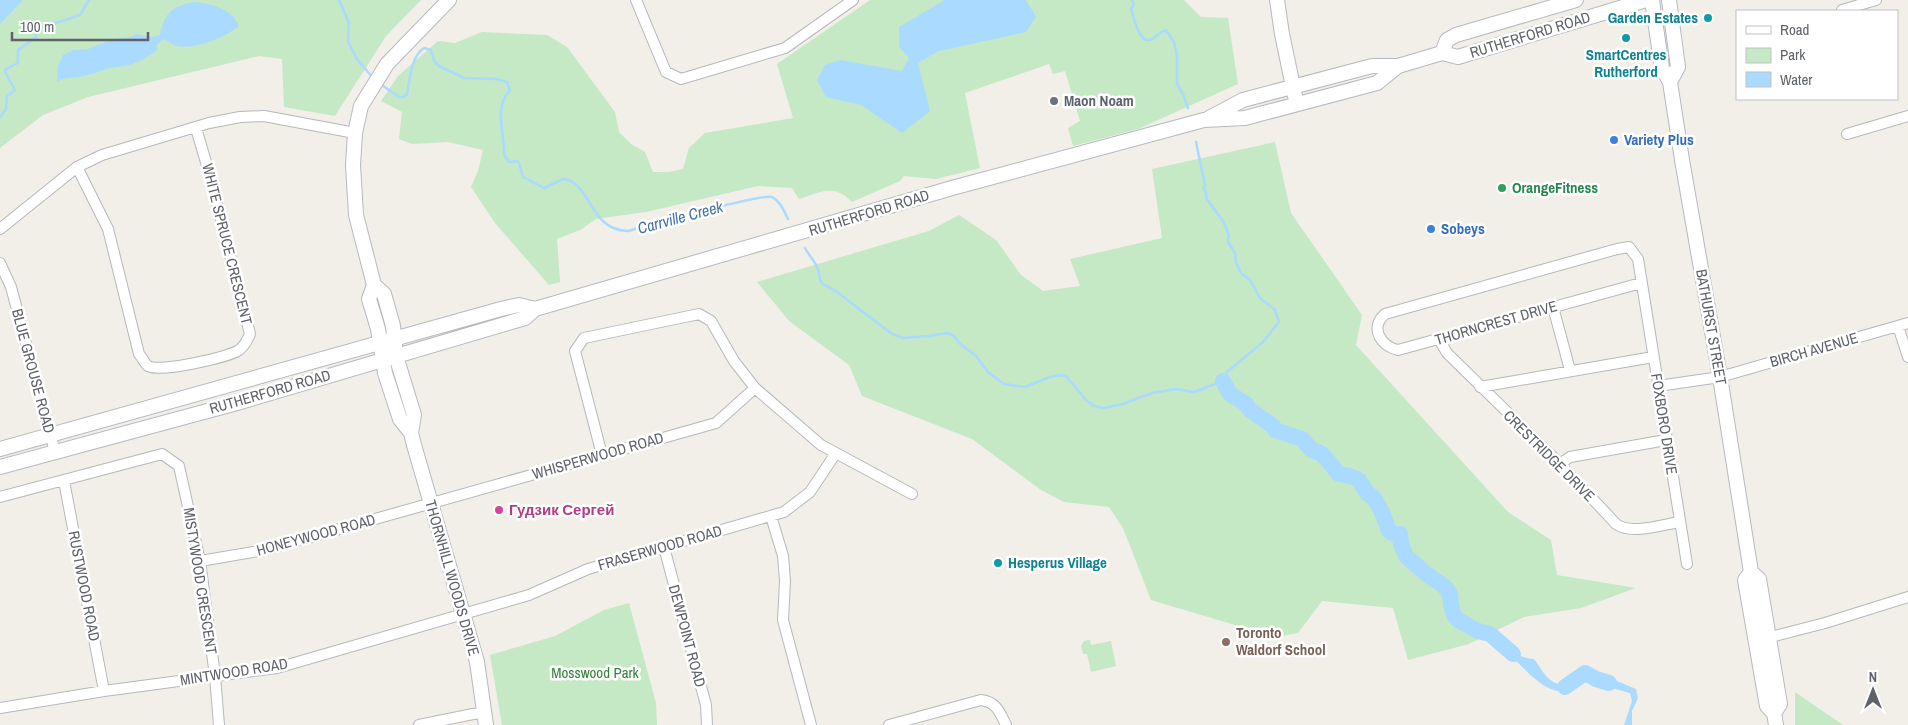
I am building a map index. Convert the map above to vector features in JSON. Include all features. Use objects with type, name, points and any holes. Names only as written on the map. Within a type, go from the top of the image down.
[{"type":"main road","points":[[390,358],[394,339],[393,326],[384,294],[374,285],[356,216],[352,165],[355,133],[361,106],[387,64],[434,18],[449,0]]},
{"type":"main road","points":[[1277,0],[1292,88],[1297,104]]},
{"type":"main road","name":"RUTHERFORD ROAD","points":[[1442,53],[1449,38],[1456,35],[1576,0]]},
{"type":"main road","name":"RUTHERFORD ROAD","points":[[0,468],[390,358],[525,318],[535,309],[952,188],[1204,120],[1243,100],[1372,66],[1398,66],[1442,53],[1458,57],[1646,0]]},
{"type":"main road","name":"BATHURST STREET","points":[[1652,0],[1662,68],[1670,82],[1720,377],[1751,572],[1745,580],[1761,640],[1767,706],[1775,719]]},
{"type":"main road","name":"BATHURST STREET","points":[[1668,0],[1678,67],[1670,82]]},
{"type":"main road","name":"RUTHERFORD ROAD","points":[[1204,120],[1245,118],[1377,83],[1398,66]]},
{"type":"main road","points":[[374,285],[369,299],[380,343],[390,358]]},
{"type":"main road","name":"RUTHERFORD ROAD","points":[[0,449],[519,305],[535,309]]},
{"type":"main road","name":"THORNHILL WOODS DRIVE","points":[[390,358],[414,415],[411,433],[477,662],[486,719]]},
{"type":"street","points":[[636,0],[666,72],[681,79],[785,48],[853,0]]},
{"type":"street","points":[[1842,10],[1876,0]]},
{"type":"street","points":[[0,229],[78,167],[102,155],[209,123],[240,117],[264,116],[355,133]]},
{"type":"street","points":[[1847,134],[1908,116]]},
{"type":"street","name":"WHITE SPRUCE CRESCENT","points":[[78,167],[108,229],[139,354],[148,366],[158,369],[178,367],[239,350],[246,343],[250,334],[196,128]]},
{"type":"street","name":"FOXBORO DRIVE","points":[[1386,314],[1616,249],[1629,248],[1638,259],[1687,564]]},
{"type":"street","name":"BLUE GROUSE ROAD","points":[[0,263],[10,287],[55,452]]},
{"type":"street","name":"THORNCREST DRIVE","points":[[1386,314],[1379,320],[1377,328],[1379,336],[1388,348],[1398,350],[1641,283]]},
{"type":"street","points":[[1554,307],[1570,370]]},
{"type":"street","points":[[602,455],[576,350],[584,338],[699,314],[710,320],[734,361],[755,388],[821,445],[912,494]]},
{"type":"street","points":[[1903,325],[1908,357]]},
{"type":"street","name":"BIRCH AVENUE","points":[[1658,386],[1720,377],[1903,325]]},
{"type":"street","name":"CRESTRIDGE DRIVE","points":[[1439,339],[1447,353],[1560,464],[1614,523],[1621,527],[1632,529],[1679,522]]},
{"type":"street","points":[[1480,387],[1653,357]]},
{"type":"street","name":"WHISPERWOOD ROAD","points":[[430,504],[716,423],[755,388]]},
{"type":"street","points":[[1560,464],[1570,457],[1666,440]]},
{"type":"street","name":"FRASERWOOD ROAD","points":[[463,614],[529,595],[588,569],[784,512],[810,492],[836,453]]},
{"type":"street","name":"MISTYWOOD CRESCENT","points":[[0,498],[162,454],[179,466],[200,561],[215,676],[219,725]]},
{"type":"street","name":"RUSTWOOD ROAD","points":[[64,481],[104,691]]},
{"type":"street","name":"HONEYWOOD ROAD","points":[[200,561],[265,550],[430,504]]},
{"type":"street","points":[[771,516],[783,556],[785,581],[783,620],[811,725]]},
{"type":"street","name":"DEWPOINT ROAD","points":[[664,547],[706,705],[707,725]]},
{"type":"street","points":[[1761,640],[1825,624],[1908,597]]},
{"type":"street","name":"MINTWOOD ROAD","points":[[0,708],[104,691],[277,668],[463,614]]},
{"type":"street","points":[[890,725],[981,700],[996,706],[1006,725]]},
{"type":"street","points":[[420,725],[473,714],[486,719]]},
{"type":"green space","points":[[0,0],[421,0],[386,36],[335,116],[284,107],[282,59],[259,56],[88,97],[43,115],[0,148]]},
{"type":"green space","points":[[870,0],[1184,0],[1201,17],[1228,18],[1238,84],[1138,129],[1073,146],[1068,128],[1080,121],[1065,71],[1053,74],[1049,64],[965,93],[980,168],[936,179],[904,176],[900,181],[852,202],[845,196],[833,191],[820,192],[799,199],[792,188],[758,186],[646,212],[596,219],[580,230],[557,239],[560,282],[549,285],[495,223],[471,187],[478,171],[483,150],[448,142],[412,144],[399,139],[402,112],[381,101],[398,76],[438,41],[455,43],[482,32],[547,35],[567,47],[615,112],[619,132],[631,144],[645,152],[653,172],[669,172],[683,169],[689,148],[705,133],[793,118],[777,64]]},
{"type":"green space","points":[[1275,142],[1291,213],[1362,315],[1356,345],[1508,512],[1551,540],[1557,575],[1636,588],[1581,608],[1524,617],[1469,644],[1408,660],[1393,608],[1322,601],[1298,633],[1261,640],[1235,625],[1151,600],[1123,528],[1109,507],[1064,502],[1041,490],[972,439],[862,396],[849,365],[789,321],[757,282],[929,231],[959,215],[996,240],[1021,275],[1043,291],[1080,286],[1070,259],[1162,238],[1152,169]]},
{"type":"green space","name":"Mosswood Park","points":[[629,603],[656,703],[657,725],[502,725],[490,655],[555,636],[604,610]]},
{"type":"green space","points":[[1090,640],[1091,645],[1111,641],[1116,666],[1091,672],[1087,654],[1083,654],[1081,646],[1084,641]]},
{"type":"green space","points":[[1795,692],[1843,725],[1795,725]]},
{"type":"water","points":[[0,0],[23,0],[0,24]]},
{"type":"water","points":[[945,0],[1026,0],[1036,17],[1026,32],[939,51],[918,63],[930,111],[902,133],[861,105],[826,97],[817,80],[825,65],[840,60],[902,71],[909,58],[899,47],[899,27]]},
{"type":"water","points":[[196,2],[227,11],[239,26],[217,39],[190,47],[174,45],[163,39],[156,46],[158,49],[142,60],[128,66],[109,68],[57,82],[58,66],[63,55],[73,50],[88,49],[113,39],[131,37],[136,34],[152,37],[160,35],[164,21],[171,11],[182,5]]},
{"type":"water","points":[[1496,639],[1500,639],[1514,653],[1534,659],[1546,676],[1558,684],[1564,685],[1573,675],[1590,676],[1594,673],[1599,678],[1612,679],[1636,689],[1638,698],[1632,711],[1632,725],[1624,725],[1632,701],[1630,693],[1583,680],[1564,692],[1556,691],[1536,680],[1513,658],[1496,646],[1494,644]]},
{"type":"waterway","points":[[0,117],[6,109],[7,96],[15,90],[5,72],[6,69],[18,63],[18,50],[35,38],[38,30],[41,28],[80,15],[89,0]]},
{"type":"waterway","name":"Carrville Creek","points":[[339,0],[349,23],[348,42],[357,59],[373,78]]},
{"type":"waterway","points":[[1132,0],[1134,4],[1131,9],[1140,35],[1147,40],[1166,30],[1174,42],[1177,56],[1177,84],[1188,108]]},
{"type":"waterway","name":"Carrville Creek","points":[[379,83],[399,97],[404,97],[407,94],[410,75],[416,57],[424,48],[431,50],[434,61],[439,66],[464,78],[496,79],[507,82],[510,90],[502,105],[501,121],[504,155],[509,162],[517,161],[523,177],[544,188],[563,179],[572,182],[586,196],[605,223],[615,229],[628,231],[764,197],[772,197],[777,201],[788,219]]},
{"type":"waterway","name":"Carrville Creek","points":[[805,248],[816,265],[823,284],[833,289],[892,334],[903,338],[947,333],[954,336],[959,343],[976,356],[988,372],[1004,384],[1025,387],[1047,378],[1059,375],[1066,376],[1085,399],[1094,406],[1104,408],[1123,404],[1152,393],[1176,389],[1194,392],[1223,381],[1227,372],[1263,342],[1279,322],[1275,310],[1260,298],[1250,280],[1241,273],[1236,263],[1235,253],[1228,242],[1229,235],[1223,221],[1206,198],[1196,142]]},
{"type":"waterway","points":[[1223,381],[1230,394],[1246,404],[1250,410],[1273,426],[1275,430],[1302,439],[1312,450],[1322,454],[1339,474],[1359,480],[1367,493],[1374,498],[1389,531],[1394,534],[1400,534],[1401,544],[1406,556],[1445,587],[1450,594],[1454,615],[1458,620],[1478,631],[1490,634],[1513,654]]},
{"type":"waterway","points":[[1565,687],[1585,673],[1609,683]]},
{"type":"place","name":"Garden Estates","points":[[1708,18]]},
{"type":"place","name":"SmartCentres Rutherford","points":[[1626,38]]},
{"type":"place","name":"Maon Noam","points":[[1054,101]]},
{"type":"place","name":"Variety Plus","points":[[1614,140]]},
{"type":"place","name":"OrangeFitness","points":[[1502,188]]},
{"type":"place","name":"Sobeys","points":[[1431,229]]},
{"type":"place","name":"Гудзик Сергей","points":[[499,510]]},
{"type":"place","name":"Hesperus Village","points":[[998,563]]},
{"type":"place","name":"Toronto Waldorf School","points":[[1226,642]]}]
